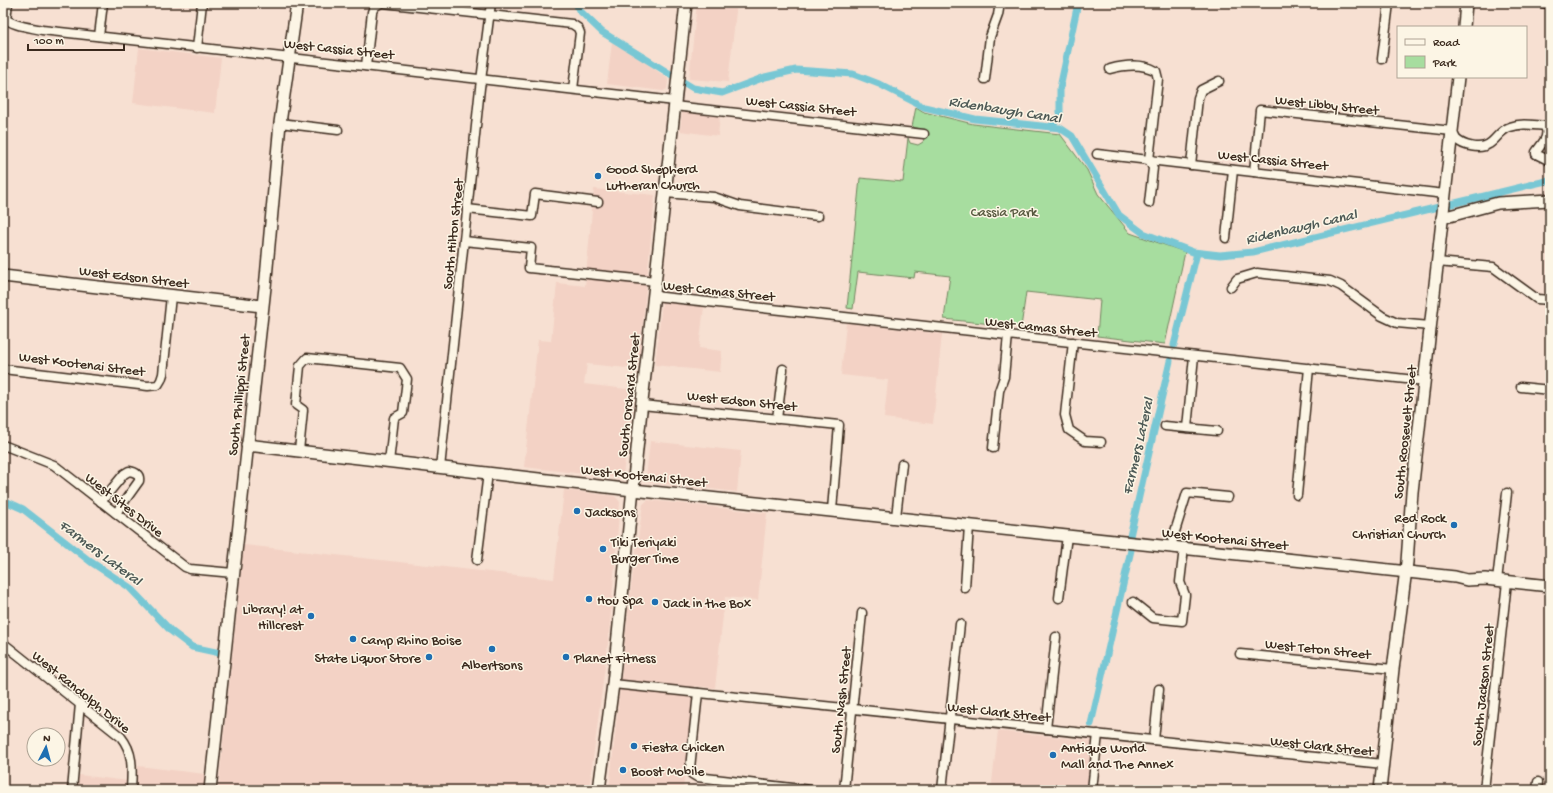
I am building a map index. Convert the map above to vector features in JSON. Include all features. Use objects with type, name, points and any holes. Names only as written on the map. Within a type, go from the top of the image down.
[{"type":"street","points":[[4,18],[8,3]]},
{"type":"street","points":[[99,36],[103,3]]},
{"type":"street","points":[[198,48],[202,3]]},
{"type":"street","name":"South Phillippi Street","points":[[210,790],[280,123],[297,3]]},
{"type":"street","points":[[366,66],[372,12],[374,7],[382,3],[572,24],[578,28],[580,33],[573,89]]},
{"type":"street","name":"South Hilton Street","points":[[440,468],[491,3]]},
{"type":"street","name":"South Orchard Street","points":[[599,790],[613,684],[674,103],[686,3]]},
{"type":"street","points":[[985,79],[990,37],[998,15],[1000,3]]},
{"type":"street","points":[[1382,59],[1389,3]]},
{"type":"street","points":[[1464,26],[1466,3]]},
{"type":"street","points":[[1542,3],[1550,4]]},
{"type":"street","name":"West Cassia Street","points":[[4,18],[24,26],[42,30],[483,78],[924,134]]},
{"type":"street","points":[[1110,69],[1125,65],[1149,68],[1156,72],[1158,79],[1149,160],[1153,168],[1149,203]]},
{"type":"street","name":"South Roosevelt Street","points":[[1380,790],[1393,669],[1406,572],[1412,492],[1458,78]]},
{"type":"street","points":[[1191,165],[1198,98],[1201,90],[1219,80]]},
{"type":"street","name":"West Libby Street","points":[[1254,172],[1260,110],[1452,131]]},
{"type":"street","points":[[280,123],[338,130]]},
{"type":"street","points":[[1452,131],[1456,139],[1464,144],[1476,147],[1489,144],[1498,134],[1511,126],[1535,124],[1547,126],[1547,136],[1536,154],[1550,162]]},
{"type":"street","name":"West Cassia Street","points":[[1097,154],[1254,172],[1444,206],[1550,200]]},
{"type":"street","points":[[1226,238],[1233,170]]},
{"type":"street","points":[[665,192],[714,197],[740,206],[818,216]]},
{"type":"street","points":[[468,209],[532,216],[535,194],[598,202]]},
{"type":"street","name":"West Camas Street","points":[[464,241],[531,248],[529,268],[656,281]]},
{"type":"street","points":[[1438,262],[1493,268],[1537,299],[1550,300]]},
{"type":"street","points":[[1231,287],[1237,279],[1257,273],[1330,281],[1342,286],[1382,316],[1397,323],[1430,326]]},
{"type":"street","name":"West Edson Street","points":[[3,276],[262,306]]},
{"type":"street","name":"West Kootenai Street","points":[[3,369],[148,386],[158,385],[163,374],[171,296]]},
{"type":"street","name":"West Camas Street","points":[[654,296],[1073,342],[1194,358],[1309,368],[1424,381]]},
{"type":"street","points":[[993,448],[999,391],[1004,377],[1008,335]]},
{"type":"street","points":[[1073,342],[1065,416],[1069,430],[1085,441],[1101,442]]},
{"type":"street","points":[[299,451],[303,410],[296,405],[300,366],[307,358],[393,367],[400,368],[407,379],[403,413],[394,418],[389,462]]},
{"type":"street","points":[[1187,428],[1194,358]]},
{"type":"street","points":[[1297,495],[1309,368]]},
{"type":"street","points":[[777,419],[783,369]]},
{"type":"street","points":[[1521,387],[1550,390]]},
{"type":"street","name":"West Edson Street","points":[[642,405],[838,425],[832,510]]},
{"type":"street","points":[[1165,426],[1217,431]]},
{"type":"street","name":"West Sites Drive","points":[[3,445],[52,464],[187,568],[233,573]]},
{"type":"street","name":"West Kootenai Street","points":[[247,445],[633,490],[1455,577],[1467,580],[1485,579],[1550,586]]},
{"type":"street","points":[[896,518],[902,464]]},
{"type":"street","points":[[102,502],[124,474],[129,471],[136,473],[139,481],[116,513]]},
{"type":"street","points":[[477,560],[488,473]]},
{"type":"street","points":[[1132,602],[1152,618],[1182,621],[1185,594],[1180,582],[1178,548],[1173,538],[1187,493],[1228,497]]},
{"type":"street","name":"South Jackson Street","points":[[1484,790],[1502,581],[1507,493]]},
{"type":"street","points":[[965,588],[969,525]]},
{"type":"street","points":[[1059,598],[1067,536]]},
{"type":"street","name":"South Nash Street","points":[[844,790],[862,613]]},
{"type":"street","points":[[942,790],[960,624]]},
{"type":"street","points":[[1046,729],[1056,636]]},
{"type":"street","name":"West Randolph Drive","points":[[3,643],[121,737],[126,744],[133,765],[131,790]]},
{"type":"street","name":"West Teton Street","points":[[1240,654],[1393,669]]},
{"type":"street","name":"West Clark Street","points":[[613,684],[1383,764]]},
{"type":"street","points":[[1154,740],[1159,689]]},
{"type":"street","points":[[698,693],[690,768],[692,774],[697,777],[810,790]]},
{"type":"street","points":[[72,790],[80,704]]},
{"type":"street","points":[[1092,790],[1098,734]]},
{"type":"shaded area","points":[[697,3],[737,3],[728,82],[689,79]]},
{"type":"shaded area","points":[[612,42],[637,56],[668,79],[667,89],[663,91],[607,84]]},
{"type":"shaded area","points":[[139,48],[221,58],[215,113],[133,103]]},
{"type":"shaded area","points":[[682,112],[720,116],[718,136],[680,131]]},
{"type":"shaded area","points":[[594,189],[655,195],[640,352],[637,369],[587,364],[584,384],[635,390],[623,474],[619,478],[524,467],[538,340],[551,341],[557,283],[585,286]]},
{"type":"shaded area","points":[[662,302],[704,307],[699,348],[722,351],[720,372],[655,365]]},
{"type":"shaded area","points":[[846,323],[942,334],[933,424],[884,418],[888,380],[841,375]]},
{"type":"shaded area","points":[[650,441],[741,451],[737,492],[650,482],[646,477]]},
{"type":"shaded area","points":[[564,490],[615,496],[620,502],[609,635],[589,790],[218,790],[244,545],[554,579]]},
{"type":"shaded area","points":[[648,500],[767,513],[758,600],[725,597],[715,688],[694,686],[683,790],[609,790],[631,587],[643,504]]},
{"type":"shaded area","points":[[998,731],[1093,741],[1088,790],[991,790]]},
{"type":"shaded area","points":[[138,766],[205,774],[203,790],[77,790],[79,775],[136,782]]},
{"type":"green space","name":"Cassia Park","points":[[916,107],[924,112],[973,124],[1060,134],[1087,170],[1098,194],[1130,233],[1185,252],[1165,344],[1097,336],[1100,300],[1026,292],[1021,327],[944,319],[950,276],[915,272],[914,278],[858,272],[853,309],[847,308],[860,178],[903,182],[908,138],[910,143],[918,145],[923,142],[925,137],[921,129],[912,127]]},
{"type":"waterway","name":"Ridenbaugh Canal","points":[[576,3],[579,10],[602,32],[693,88],[722,93],[765,77],[796,70],[853,74],[879,84],[924,107],[975,119],[1060,128],[1072,136],[1119,215],[1143,233],[1193,252],[1220,255],[1253,252],[1550,180]]},
{"type":"waterway","points":[[1050,127],[1060,116],[1060,88],[1078,3]]},
{"type":"waterway","name":"Farmers Lateral","points":[[1174,345],[1197,253]]},
{"type":"waterway","name":"Farmers Lateral","points":[[1130,536],[1170,361]]},
{"type":"waterway","name":"Farmers Lateral","points":[[3,500],[23,509],[91,562],[129,587],[171,631],[192,647],[220,653]]},
{"type":"waterway","name":"Farmers Lateral","points":[[1091,724],[1131,550]]},
{"type":"place","name":"Good Shepherd Lutheran Church","points":[[598,176]]},
{"type":"place","name":"Jacksons","points":[[577,511]]},
{"type":"place","name":"Red Rock Christian Church","points":[[1454,525]]},
{"type":"place","name":"Tiki Teriyaki Burger Time","points":[[603,549]]},
{"type":"place","name":"Hou Spa","points":[[589,599]]},
{"type":"place","name":"Jack in the Box","points":[[655,602]]},
{"type":"place","name":"Library! at Hillcrest","points":[[311,616]]},
{"type":"place","name":"Camp Rhino Boise","points":[[353,639]]},
{"type":"place","name":"Albertsons","points":[[492,649]]},
{"type":"place","name":"State Liquor Store","points":[[429,657]]},
{"type":"place","name":"Planet Fitness","points":[[566,657]]},
{"type":"place","name":"Fiesta Chicken","points":[[634,746]]},
{"type":"place","name":"Antique World Mall and The Annex","points":[[1053,755]]},
{"type":"place","name":"Boost Mobile","points":[[623,770]]}]
